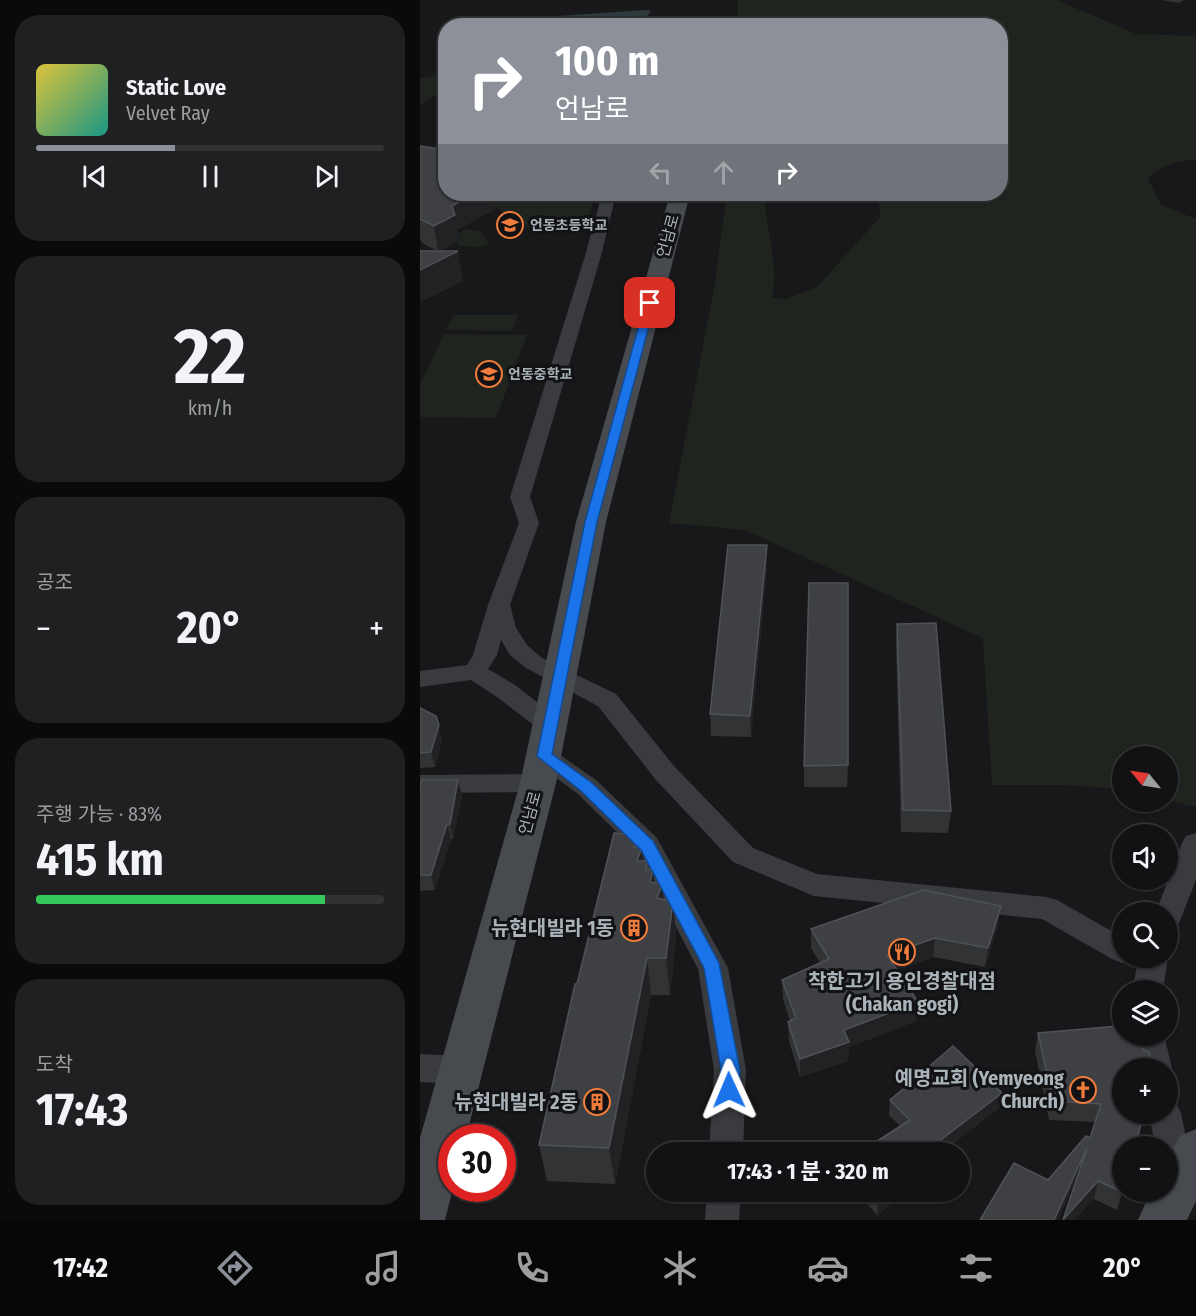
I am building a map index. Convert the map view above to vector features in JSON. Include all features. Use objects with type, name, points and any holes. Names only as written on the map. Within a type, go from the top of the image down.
[{"type":"main road","name":"언남로","points":[[421,1220],[544,755],[591,522],[678,201]]},
{"type":"street","points":[[475,672],[485,656],[498,605],[529,523],[520,497],[593,256],[607,201]]},
{"type":"street","points":[[498,605],[505,628],[518,650],[534,663],[608,700],[665,773],[743,855],[814,885],[1047,908],[1112,945]]},
{"type":"street","points":[[420,679],[475,672],[506,691],[544,755],[587,787],[647,845],[713,968],[730,1070],[726,1142]]},
{"type":"street","points":[[420,784],[544,755]]},
{"type":"street","points":[[1174,902],[1196,843]]},
{"type":"street","points":[[420,1068],[462,1070]]},
{"type":"street","points":[[1167,1124],[1179,1186]]},
{"type":"street","points":[[722,1220],[723,1202]]},
{"type":"shaded area","points":[[738,0],[1057,0],[1136,34],[1196,36],[1196,160],[1170,165],[1148,179],[1161,205],[1196,219],[1196,807],[1178,803],[1178,746],[1112,746],[1112,788],[1066,785],[992,785],[983,638],[745,530],[669,523],[714,289],[726,201],[765,201],[774,272],[772,298],[786,299],[817,287],[881,216],[878,201],[1008,201],[1008,18],[738,18]]},
{"type":"shaded area","points":[[645,10],[651,11],[646,18],[529,18]]},
{"type":"shaded area","points":[[438,75],[438,93],[420,105],[420,79]]},
{"type":"shaded area","points":[[486,201],[593,201],[586,228],[527,228]]},
{"type":"shaded area","points":[[466,229],[481,232],[490,244],[480,247],[459,246],[457,243],[461,238],[458,233]]},
{"type":"shaded area","points":[[454,315],[518,315],[512,331],[446,330]]},
{"type":"shaded area","points":[[444,334],[527,335],[496,418],[420,417],[420,385]]},
{"type":"building","points":[[420,146],[438,149],[438,201],[461,201],[452,206],[455,215],[434,226],[420,219]]},
{"type":"building","points":[[420,251],[458,251],[420,270]]},
{"type":"building","points":[[728,545],[767,545],[750,716],[710,714]]},
{"type":"building","points":[[809,583],[848,583],[848,765],[804,766]]},
{"type":"building","points":[[936,623],[951,811],[903,810],[897,624]]},
{"type":"building","points":[[420,708],[436,716],[439,725],[431,752],[420,753]]},
{"type":"building","points":[[422,780],[458,780],[450,824],[447,824],[431,875],[420,875],[420,786]]},
{"type":"building","points":[[614,833],[637,836],[634,847],[642,847],[637,861],[647,861],[646,870],[653,870],[650,882],[662,884],[657,898],[673,901],[666,958],[647,958],[609,1148],[539,1145],[575,984],[577,984]]},
{"type":"building","points":[[923,890],[1001,906],[988,948],[935,938],[887,955],[918,1002],[844,1030],[849,1042],[800,1059],[788,1022],[796,1018],[782,980],[829,959],[811,929]]},
{"type":"building","points":[[1112,1027],[1112,1046],[1142,1046],[1143,1050],[1149,1052],[1150,1058],[1112,1058],[1112,1124],[1141,1124],[1138,1136],[1112,1136],[1112,1187],[1098,1181],[1063,1220],[1087,1148],[1054,1220],[980,1220],[1014,1163],[1048,1180],[1086,1136],[1090,1138],[1101,1104],[1053,1101],[1038,1033]]},
{"type":"building","points":[[953,1046],[1002,1093],[938,1142],[876,1142],[910,1120],[890,1100]]},
{"type":"place","name":"언동초등학교","points":[[510,225]]},
{"type":"place","name":"언동중학교","points":[[489,374]]},
{"type":"place","name":"뉴현대빌라 1동","points":[[634,928]]},
{"type":"place","name":"착한고기 용인경찰대점 (Chakan gogi)","points":[[902,952]]},
{"type":"place","name":"예명교회 (Yemyeong Church)","points":[[1083,1090]]},
{"type":"place","name":"뉴현대빌라 2동","points":[[597,1102]]},
{"type":"route","points":[[650,303],[591,522],[544,756],[587,787],[647,845],[713,968],[730,1070],[729,1090]]}]
